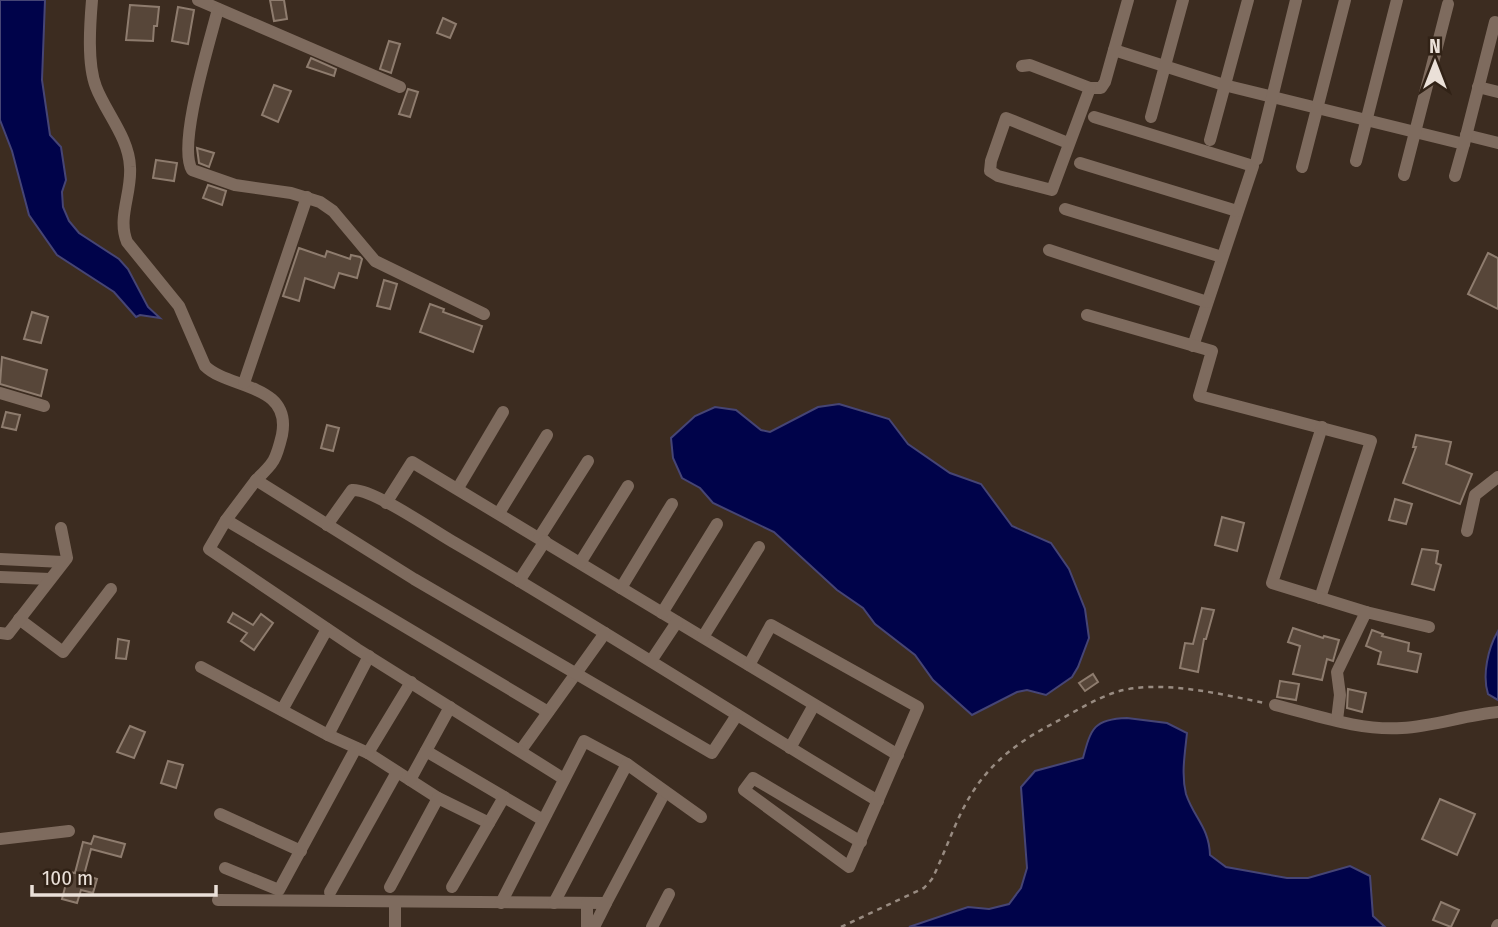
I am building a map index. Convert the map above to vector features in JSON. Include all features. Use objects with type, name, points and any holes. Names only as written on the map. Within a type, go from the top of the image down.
[{"type":"street","points":[[92,0],[91,47],[96,87],[123,140],[131,166],[123,232],[127,242],[178,306],[205,366],[211,372],[244,383],[269,397],[282,413],[283,422],[275,463],[256,480],[226,520],[209,549],[327,629],[564,779]]},
{"type":"street","points":[[198,0],[400,87]]},
{"type":"street","points":[[1022,66],[1030,65],[1090,88],[1098,89],[1103,86],[1128,0]]},
{"type":"street","points":[[1151,117],[1183,0]]},
{"type":"street","points":[[1210,140],[1248,0]]},
{"type":"street","points":[[1257,159],[1296,0]]},
{"type":"street","points":[[1302,167],[1345,0]]},
{"type":"street","points":[[1356,161],[1397,0]]},
{"type":"street","points":[[1404,175],[1448,4]]},
{"type":"street","points":[[218,9],[187,147],[188,163],[192,170],[235,185],[307,197],[320,202],[333,211],[374,261],[484,314]]},
{"type":"street","points":[[1455,176],[1478,87],[1494,41],[1495,22]]},
{"type":"street","points":[[1114,50],[1224,85],[1415,132],[1498,143]]},
{"type":"street","points":[[1478,87],[1498,92]]},
{"type":"street","points":[[1068,143],[1006,118],[991,160],[990,171],[998,176],[1052,190],[1090,88]]},
{"type":"street","points":[[1094,117],[1252,166],[1192,346]]},
{"type":"street","points":[[1080,163],[1237,211]]},
{"type":"street","points":[[244,383],[307,197]]},
{"type":"street","points":[[1065,209],[1222,257]]},
{"type":"street","points":[[1049,250],[1207,302]]},
{"type":"street","points":[[1087,315],[1212,351],[1199,396],[1371,441],[1320,598]]},
{"type":"street","points":[[0,393],[44,406]]},
{"type":"street","points":[[458,488],[503,412]]},
{"type":"street","points":[[1322,427],[1272,583],[1366,612],[1429,627]]},
{"type":"street","points":[[499,513],[547,435]]},
{"type":"street","points":[[519,581],[588,461]]},
{"type":"street","points":[[386,503],[412,462],[898,755]]},
{"type":"street","points":[[1467,531],[1475,495],[1498,477]]},
{"type":"street","points":[[256,480],[327,525],[712,753],[737,715]]},
{"type":"street","points":[[580,563],[628,486]]},
{"type":"street","points":[[327,525],[352,490],[358,490],[386,503],[605,633],[878,801]]},
{"type":"street","points":[[621,588],[672,504]]},
{"type":"street","points":[[226,520],[548,712]]},
{"type":"street","points":[[662,612],[716,524]]},
{"type":"street","points":[[0,633],[8,634],[67,558],[61,528]]},
{"type":"street","points":[[703,637],[759,547]]},
{"type":"street","points":[[0,559],[63,562]]},
{"type":"street","points":[[0,577],[50,579]]},
{"type":"street","points":[[19,619],[63,652],[111,589]]},
{"type":"street","points":[[1337,720],[1340,695],[1338,670],[1366,612]]},
{"type":"street","points":[[651,661],[677,621]]},
{"type":"street","points":[[749,665],[771,625],[918,707],[861,842],[849,867],[744,790],[753,778],[861,842]]},
{"type":"street","points":[[282,709],[327,629]]},
{"type":"street","points":[[520,750],[605,633]]},
{"type":"street","points":[[328,734],[369,656]]},
{"type":"street","points":[[201,667],[362,751],[438,798],[489,823]]},
{"type":"street","points":[[225,868],[279,890],[362,751],[411,682]]},
{"type":"street","points":[[790,748],[814,705]]},
{"type":"street","points":[[1275,705],[1373,727],[1404,728],[1498,712]]},
{"type":"street","points":[[410,780],[450,707]]},
{"type":"street","points":[[501,903],[584,741],[627,764],[701,817]]},
{"type":"street","points":[[426,751],[543,820]]},
{"type":"street","points":[[554,903],[627,764]]},
{"type":"street","points":[[330,892],[397,772]]},
{"type":"street","points":[[594,927],[666,792]]},
{"type":"street","points":[[452,887],[505,797]]},
{"type":"street","points":[[390,887],[438,798]]},
{"type":"street","points":[[220,814],[300,851]]},
{"type":"street","points":[[0,839],[69,831]]},
{"type":"street","points":[[652,927],[668,894]]},
{"type":"street","points":[[218,900],[606,903]]},
{"type":"street","points":[[395,902],[395,927]]},
{"type":"street","points":[[587,903],[587,927]]},
{"type":"path","points":[[841,927],[923,888],[932,879],[968,800],[989,770],[1012,748],[1104,697],[1137,689],[1207,692],[1275,705]]},
{"type":"shaded area","points":[[0,0],[45,0],[42,80],[50,135],[61,147],[66,180],[62,192],[63,207],[69,221],[79,233],[119,259],[128,269],[148,307],[160,318],[140,315],[136,317],[114,292],[57,255],[29,215],[12,151],[0,120]]},
{"type":"shaded area","points":[[839,404],[889,419],[908,444],[950,473],[981,484],[1012,526],[1051,543],[1069,569],[1085,609],[1089,638],[1072,677],[1046,695],[1027,690],[1017,692],[972,715],[933,680],[915,655],[875,624],[863,608],[837,590],[774,532],[713,503],[700,488],[682,478],[673,458],[671,438],[695,416],[715,407],[736,410],[761,430],[770,432],[818,407]]},
{"type":"shaded area","points":[[1498,631],[1498,700],[1488,694],[1486,670],[1491,645]]},
{"type":"shaded area","points":[[1127,718],[1167,723],[1187,733],[1184,764],[1186,794],[1207,837],[1210,855],[1226,867],[1287,878],[1308,878],[1350,866],[1370,876],[1373,916],[1385,927],[909,927],[968,907],[989,909],[1009,904],[1021,888],[1027,868],[1021,787],[1035,771],[1083,758],[1092,732],[1101,723]]},
{"type":"building","points":[[270,0],[284,0],[287,19],[274,21]]},
{"type":"building","points":[[130,5],[159,7],[153,41],[126,40]]},
{"type":"building","points":[[178,7],[194,10],[188,44],[172,41]]},
{"type":"building","points":[[443,18],[456,24],[450,38],[437,33]]},
{"type":"building","points":[[389,41],[400,44],[391,73],[380,69]]},
{"type":"building","points":[[311,58],[336,69],[334,76],[307,67]]},
{"type":"building","points":[[274,85],[291,91],[278,122],[262,115]]},
{"type":"building","points":[[408,89],[418,92],[410,117],[399,114]]},
{"type":"building","points":[[197,148],[214,153],[209,167],[199,163]]},
{"type":"building","points":[[156,160],[177,163],[174,181],[153,178]]},
{"type":"building","points":[[208,185],[226,191],[222,205],[203,198]]},
{"type":"building","points":[[299,248],[325,257],[327,251],[350,259],[351,255],[360,257],[362,259],[357,278],[339,273],[334,288],[305,278],[299,301],[283,296]]},
{"type":"building","points":[[1488,253],[1498,258],[1498,309],[1468,294]]},
{"type":"building","points":[[384,280],[397,284],[390,309],[377,306]]},
{"type":"building","points":[[430,304],[444,309],[443,312],[482,326],[473,352],[420,332]]},
{"type":"building","points":[[32,312],[48,317],[41,343],[24,339]]},
{"type":"building","points":[[2,357],[47,370],[41,396],[0,384]]},
{"type":"building","points":[[6,412],[20,415],[16,430],[2,427]]},
{"type":"building","points":[[327,425],[339,428],[333,451],[321,448]]},
{"type":"building","points":[[1416,435],[1451,442],[1446,464],[1472,474],[1460,504],[1403,483],[1416,447],[1413,447]]},
{"type":"building","points":[[1395,499],[1412,504],[1406,524],[1389,520]]},
{"type":"building","points":[[1222,517],[1244,523],[1237,551],[1215,545]]},
{"type":"building","points":[[1422,549],[1438,551],[1436,563],[1441,565],[1434,590],[1412,584]]},
{"type":"building","points":[[1202,608],[1214,610],[1204,639],[1198,672],[1180,668],[1185,643],[1193,644]]},
{"type":"building","points":[[233,613],[253,625],[261,614],[273,623],[254,650],[241,641],[247,633],[228,622]]},
{"type":"building","points":[[1293,628],[1323,638],[1324,636],[1339,640],[1333,661],[1327,659],[1322,680],[1293,674],[1300,646],[1288,642]]},
{"type":"building","points":[[1372,630],[1383,634],[1382,636],[1409,643],[1408,651],[1421,654],[1417,672],[1378,664],[1381,652],[1366,646]]},
{"type":"building","points":[[118,639],[129,641],[126,659],[116,658]]},
{"type":"building","points":[[1093,674],[1098,682],[1085,691],[1079,683]]},
{"type":"building","points":[[1280,681],[1299,684],[1296,700],[1277,697]]},
{"type":"building","points":[[1348,689],[1366,693],[1362,712],[1347,708]]},
{"type":"building","points":[[130,726],[145,732],[134,758],[117,752]]},
{"type":"building","points":[[168,761],[183,765],[176,788],[161,783]]},
{"type":"building","points":[[1440,799],[1475,814],[1457,855],[1422,839]]},
{"type":"building","points":[[94,836],[125,844],[121,857],[91,849],[84,875],[97,879],[93,893],[81,890],[77,903],[62,899],[69,872],[75,873],[83,842],[91,844]]},
{"type":"building","points":[[1441,902],[1459,910],[1451,927],[1433,920]]}]
